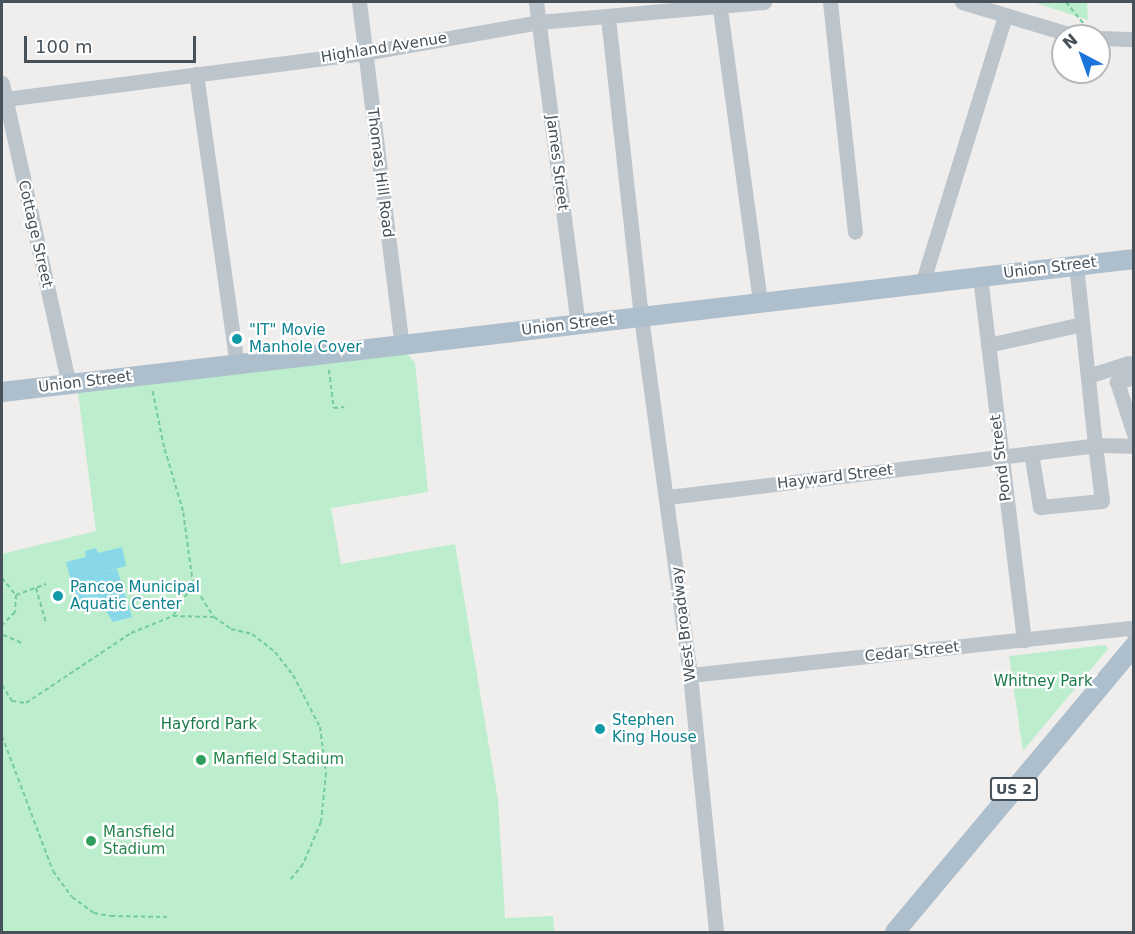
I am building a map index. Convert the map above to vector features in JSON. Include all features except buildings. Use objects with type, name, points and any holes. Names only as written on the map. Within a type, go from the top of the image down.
[{"type":"main road","name":"Union Street","points":[[2,392],[1134,259]]},
{"type":"main road","name":"US 2","points":[[895,933],[1134,646]]},
{"type":"street","name":"Thomas Hill Road","points":[[359,2],[402,345]]},
{"type":"street","name":"James Street","points":[[536,2],[578,324]]},
{"type":"street","name":"Highland Avenue","points":[[5,99],[364,53],[539,22],[608,18],[720,4],[764,2]]},
{"type":"street","points":[[830,2],[855,232]]},
{"type":"street","points":[[962,2],[1051,29]]},
{"type":"street","points":[[720,4],[760,303]]},
{"type":"street","points":[[922,284],[1005,16]]},
{"type":"street","name":"West Broadway","points":[[608,18],[641,317],[669,496],[716,933]]},
{"type":"street","points":[[1111,38],[1134,39]]},
{"type":"street","points":[[196,74],[237,364]]},
{"type":"street","name":"Cottage Street","points":[[2,83],[69,384]]},
{"type":"street","points":[[1031,453],[1040,507],[1102,501],[1076,266]]},
{"type":"street","name":"Pond Street","points":[[980,277],[1024,640]]},
{"type":"street","points":[[988,345],[1082,324]]},
{"type":"street","points":[[1088,375],[1131,369]]},
{"type":"street","points":[[1131,369],[1117,382],[1134,434]]},
{"type":"street","name":"Hayward Street","points":[[669,496],[1095,445],[1134,446]]},
{"type":"street","name":"Cedar Street","points":[[690,675],[1128,628],[1134,632]]},
{"type":"path","points":[[1066,2],[1084,24]]},
{"type":"path","points":[[329,367],[334,408],[344,407]]},
{"type":"path","points":[[152,388],[164,447],[183,511],[193,584],[214,617],[231,628],[252,634],[275,652],[293,675],[320,727],[327,773],[321,822],[303,864],[290,880]]},
{"type":"path","points":[[2,578],[15,595],[15,612],[2,625]]},
{"type":"path","points":[[172,616],[193,584]]},
{"type":"path","points":[[15,595],[46,585]]},
{"type":"path","points":[[36,588],[46,624]]},
{"type":"path","points":[[2,686],[12,702],[26,703],[131,633],[172,616],[214,617]]},
{"type":"path","points":[[2,630],[2,643]]},
{"type":"path","points":[[3,635],[22,643]]},
{"type":"path","points":[[2,736],[53,871],[72,897],[94,913],[111,916],[167,917]]},
{"type":"green space","points":[[1033,2],[1087,2],[1088,20]]},
{"type":"green space","name":"Hayford Park","points":[[406,353],[415,363],[428,492],[331,508],[341,564],[455,544],[498,800],[505,918],[553,916],[554,932],[2,932],[2,554],[96,531],[78,393]]},
{"type":"green space","name":"Whitney Park","points":[[1105,645],[1108,649],[1023,751],[1009,656]]},
{"type":"water","points":[[122,547],[126,566],[100,573],[117,569],[132,617],[113,622],[97,597],[76,601],[66,562],[86,557],[85,551],[96,548],[98,553]]},
{"type":"place","name":"\"IT\" Movie Manhole Cover","points":[[237,339]]},
{"type":"place","name":"Pancoe Municipal Aquatic Center","points":[[58,596]]},
{"type":"place","name":"Stephen King House","points":[[600,729]]},
{"type":"place","name":"Manfield Stadium","points":[[201,760]]},
{"type":"place","name":"Mansfield Stadium","points":[[91,841]]}]
